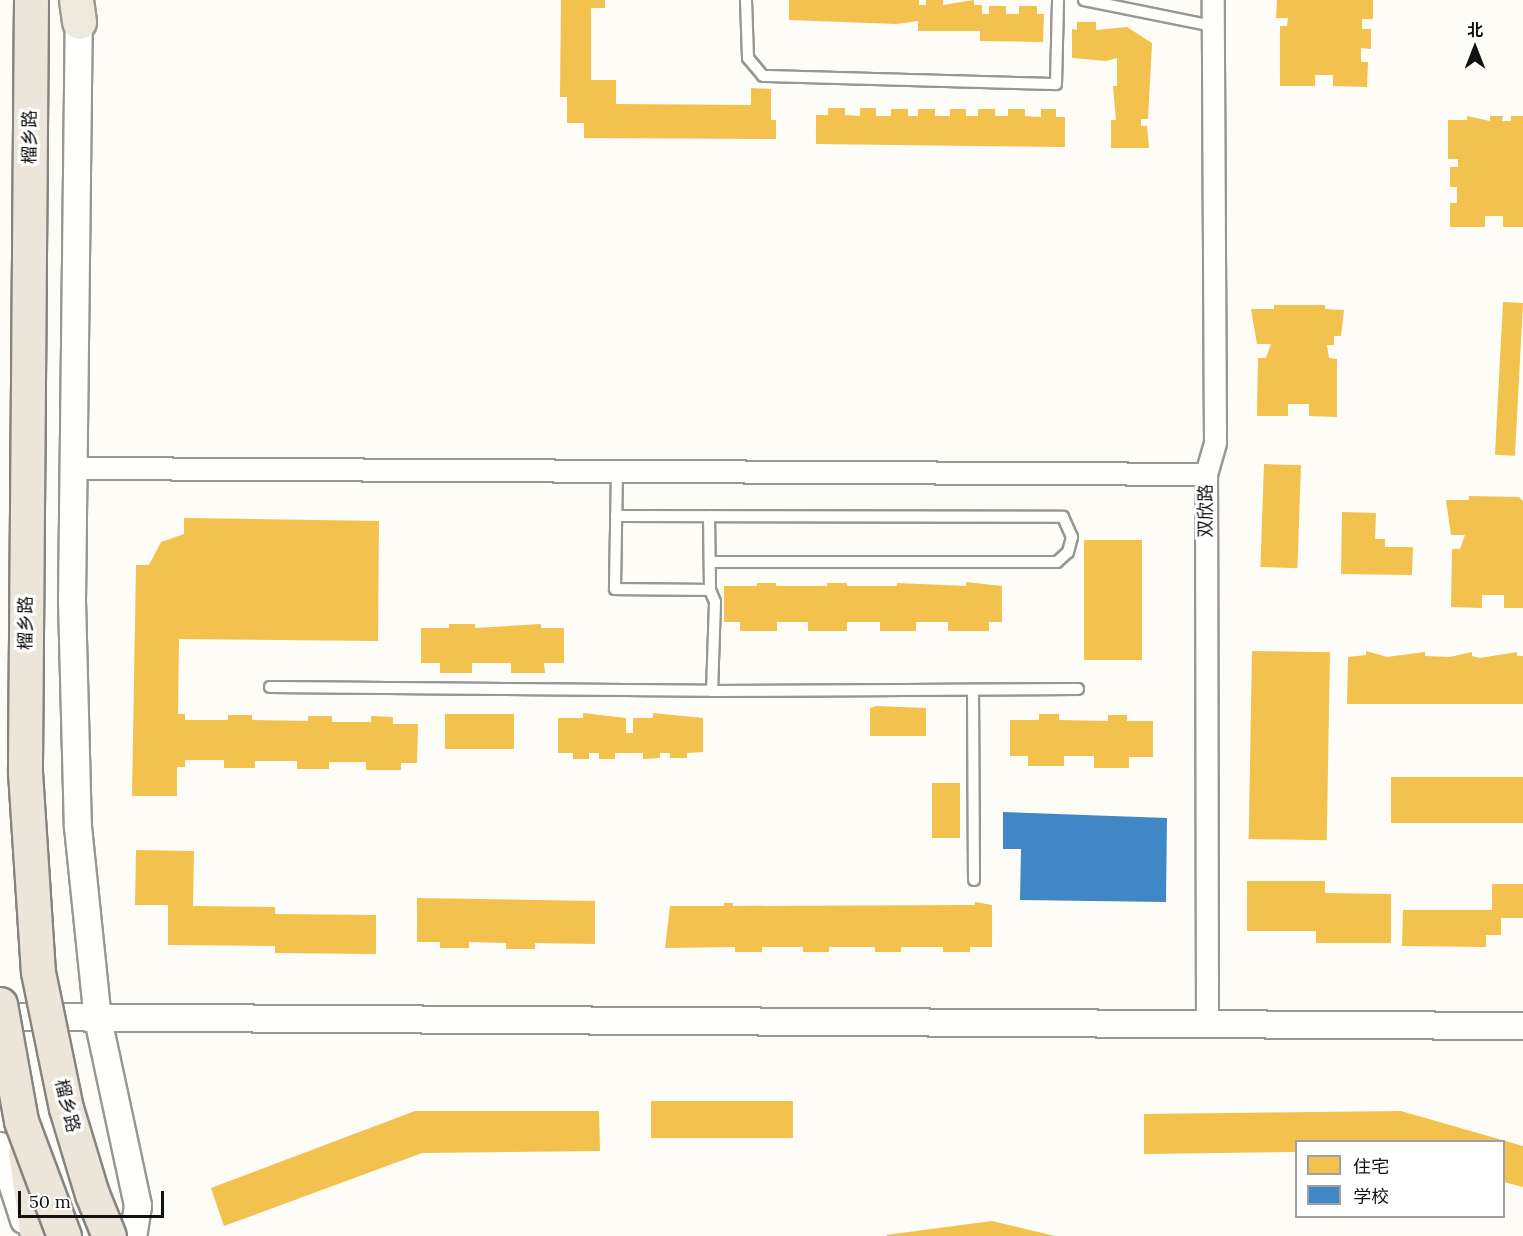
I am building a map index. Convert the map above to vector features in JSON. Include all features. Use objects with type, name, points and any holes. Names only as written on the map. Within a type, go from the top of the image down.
[{"type":"highway","name":"榴乡路","points":[[31,0],[25,772],[38,972],[66,1108],[92,1194],[109,1236]]},
{"type":"highway","points":[[0,1004],[21,1120],[37,1236]]},
{"type":"highway","points":[[21,1120],[64,1236]]},
{"type":"street","name":"双欣路","points":[[1208,1024],[1206,474],[1215,442],[1213,0]]},
{"type":"street","points":[[78,7],[72,601],[78,827],[98,1019],[138,1206],[133,1236]]},
{"type":"street","points":[[74,468],[1206,474]]},
{"type":"street","points":[[0,1017],[1523,1026]]},
{"type":"street","points":[[0,1146],[29,1236]]},
{"type":"lane","points":[[746,0],[748,58],[763,76],[1056,84],[1058,0]]},
{"type":"lane","points":[[1084,0],[1214,26]]},
{"type":"lane","points":[[617,471],[615,589],[710,590]]},
{"type":"lane","points":[[616,516],[1062,518],[1072,537],[1068,552],[1057,562],[710,562]]},
{"type":"lane","points":[[709,516],[710,590],[715,602],[712,691]]},
{"type":"lane","points":[[270,687],[712,691],[1078,689]]},
{"type":"lane","points":[[973,690],[974,880]]},
{"type":"building: 住宅","points":[[561,0],[605,0],[605,8],[591,8],[591,80],[616,80],[616,104],[751,105],[751,88],[771,89],[771,120],[776,120],[776,139],[584,138],[584,123],[567,123],[567,97],[560,97]]},
{"type":"building: 住宅","points":[[789,0],[919,0],[919,5],[926,5],[926,0],[943,0],[943,5],[974,0],[974,5],[982,5],[982,14],[989,14],[989,6],[1006,6],[1006,14],[1019,14],[1019,6],[1037,6],[1037,14],[1044,14],[1043,42],[980,41],[980,31],[918,31],[918,21],[896,24],[789,20]]},
{"type":"building: 住宅","points":[[1277,0],[1373,0],[1373,19],[1362,19],[1362,29],[1371,29],[1371,49],[1361,48],[1361,62],[1368,62],[1367,87],[1333,86],[1333,75],[1315,75],[1315,86],[1280,86],[1280,26],[1287,26],[1288,18],[1276,18]]},
{"type":"building: 住宅","points":[[1077,22],[1096,22],[1096,30],[1127,27],[1152,43],[1148,119],[1141,119],[1141,126],[1147,126],[1149,148],[1111,148],[1111,120],[1116,120],[1113,86],[1117,86],[1117,58],[1106,61],[1072,58],[1072,29],[1077,30]]},
{"type":"building: 住宅","points":[[828,108],[845,108],[845,115],[860,116],[860,108],[876,108],[876,116],[891,116],[891,109],[908,109],[908,116],[918,116],[918,109],[935,109],[935,116],[950,116],[950,109],[966,109],[966,116],[978,116],[978,109],[995,109],[995,116],[1008,116],[1008,109],[1025,109],[1025,116],[1041,117],[1041,109],[1056,109],[1056,117],[1065,117],[1065,147],[816,144],[816,115],[828,115]]},
{"type":"building: 住宅","points":[[1467,116],[1490,121],[1490,116],[1503,116],[1502,121],[1511,121],[1511,116],[1523,116],[1523,227],[1503,227],[1503,216],[1485,216],[1485,227],[1450,227],[1450,203],[1457,203],[1457,187],[1450,187],[1450,167],[1458,167],[1458,159],[1448,159],[1448,120],[1467,120]]},
{"type":"building: 住宅","points":[[1503,302],[1523,303],[1515,456],[1495,455]]},
{"type":"building: 住宅","points":[[1274,305],[1325,305],[1325,309],[1344,310],[1341,336],[1334,336],[1334,345],[1327,345],[1329,358],[1337,359],[1337,417],[1309,416],[1309,404],[1288,404],[1288,416],[1257,416],[1258,358],[1266,358],[1271,344],[1257,344],[1251,309],[1274,309]]},
{"type":"building: 住宅","points":[[1264,464],[1301,465],[1297,568],[1260,567]]},
{"type":"building: 住宅","points":[[1469,496],[1519,497],[1523,501],[1523,608],[1504,608],[1504,595],[1482,595],[1482,608],[1451,607],[1452,549],[1460,549],[1465,535],[1451,535],[1446,500],[1469,500]]},
{"type":"building: 住宅","points":[[1342,512],[1376,513],[1375,539],[1385,539],[1385,547],[1413,547],[1412,575],[1341,574]]},
{"type":"building: 住宅","points":[[184,518],[379,521],[378,641],[179,639],[178,714],[185,714],[185,720],[228,720],[228,715],[252,715],[252,720],[308,721],[308,716],[332,716],[332,722],[371,722],[371,716],[393,717],[393,724],[418,724],[417,763],[401,763],[401,770],[366,770],[366,762],[329,762],[329,769],[297,769],[297,761],[255,761],[255,768],[224,768],[224,760],[185,760],[185,767],[177,767],[177,796],[132,796],[136,565],[149,565],[161,542],[184,534]]},
{"type":"building: 住宅","points":[[1084,540],[1142,540],[1142,660],[1084,660]]},
{"type":"building: 住宅","points":[[966,582],[1002,586],[1002,622],[989,622],[989,631],[948,631],[948,622],[916,622],[916,631],[880,631],[880,622],[847,622],[847,631],[808,631],[808,622],[777,622],[777,631],[740,631],[740,622],[724,622],[724,586],[757,586],[757,583],[776,583],[776,586],[827,586],[827,583],[847,583],[847,586],[897,586],[897,583],[966,586]]},
{"type":"building: 住宅","points":[[449,624],[475,624],[475,628],[541,624],[541,628],[564,628],[564,663],[544,663],[545,673],[511,673],[511,663],[472,663],[472,673],[440,673],[440,663],[421,663],[421,628],[449,628]]},
{"type":"building: 住宅","points":[[1252,651],[1330,652],[1327,840],[1249,839]]},
{"type":"building: 住宅","points":[[1366,651],[1387,657],[1425,652],[1425,656],[1450,657],[1472,652],[1472,656],[1480,658],[1517,652],[1517,656],[1523,656],[1523,704],[1347,704],[1348,657],[1366,655]]},
{"type":"building: 住宅","points":[[876,706],[926,708],[926,736],[870,736],[870,708]]},
{"type":"building: 住宅","points":[[583,713],[626,718],[626,733],[633,733],[633,718],[653,718],[653,713],[703,718],[703,752],[687,753],[687,758],[670,758],[670,753],[660,753],[660,758],[643,759],[643,753],[615,753],[615,759],[599,759],[599,753],[589,753],[589,759],[573,759],[573,753],[558,753],[558,718],[583,718]]},
{"type":"building: 住宅","points":[[445,714],[514,714],[514,749],[445,749]]},
{"type":"building: 住宅","points":[[1039,714],[1059,714],[1059,720],[1108,721],[1108,715],[1127,715],[1127,721],[1153,721],[1153,757],[1129,757],[1129,768],[1094,768],[1094,756],[1064,756],[1064,766],[1028,766],[1028,756],[1010,756],[1010,720],[1039,720]]},
{"type":"building: 住宅","points":[[1391,777],[1523,777],[1523,823],[1391,823]]},
{"type":"building: 住宅","points":[[932,783],[960,783],[960,838],[932,838]]},
{"type":"building: 住宅","points":[[136,850],[194,851],[193,906],[275,907],[275,914],[376,915],[376,954],[275,953],[275,946],[168,945],[168,905],[135,905]]},
{"type":"building: 住宅","points":[[1247,881],[1325,881],[1325,893],[1391,894],[1391,943],[1316,943],[1316,931],[1247,931]]},
{"type":"building: 住宅","points":[[1492,884],[1523,884],[1523,918],[1501,918],[1501,935],[1486,935],[1486,947],[1402,946],[1403,910],[1492,910]]},
{"type":"building: 住宅","points":[[417,898],[595,901],[595,944],[535,943],[535,949],[506,949],[506,943],[469,942],[469,948],[440,948],[440,942],[417,942]]},
{"type":"building: 住宅","points":[[975,902],[992,905],[992,947],[970,947],[970,952],[943,952],[943,947],[901,947],[901,952],[875,952],[875,947],[829,947],[829,952],[803,952],[803,947],[762,947],[762,952],[735,952],[735,947],[665,948],[670,906],[724,906],[724,903],[733,903],[733,906],[975,905]]},
{"type":"building: 住宅","points":[[651,1101],[793,1101],[793,1138],[651,1138]]},
{"type":"building: 住宅","points":[[415,1111],[599,1111],[600,1151],[422,1153],[224,1226],[211,1188]]},
{"type":"building: 住宅","points":[[1401,1111],[1502,1140],[1295,1140],[1295,1152],[1144,1154],[1144,1114]]},
{"type":"building: 住宅","points":[[1505,1141],[1523,1146],[1523,1187],[1505,1182]]},
{"type":"building: 住宅","points":[[992,1221],[1055,1236],[886,1235]]},
{"type":"building: 学校","points":[[1003,812],[1167,818],[1166,902],[1020,900],[1021,849],[1003,849]]}]
